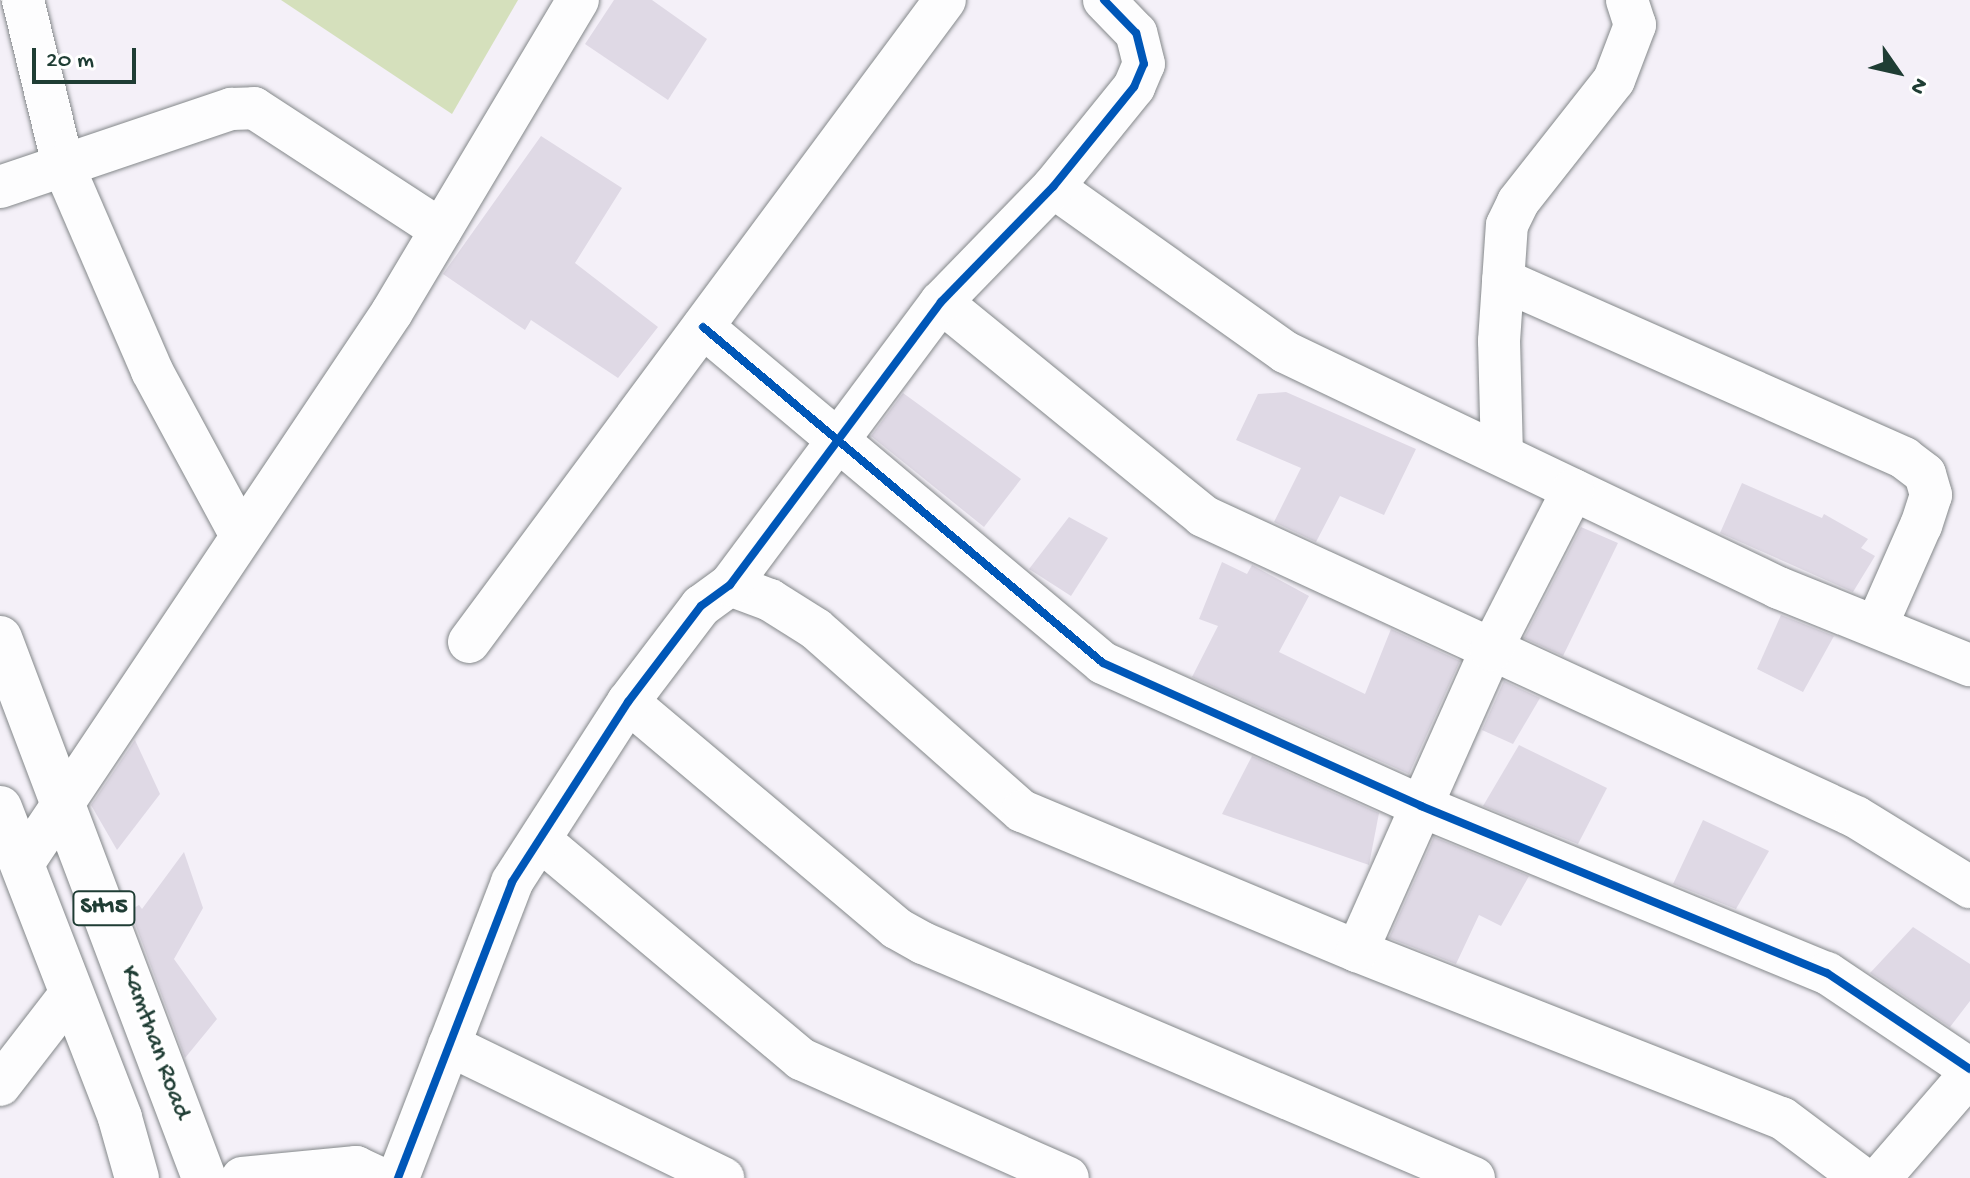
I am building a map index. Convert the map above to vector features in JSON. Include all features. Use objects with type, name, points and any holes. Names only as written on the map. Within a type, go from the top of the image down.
[{"type":"main road","name":"Kamthan Road","points":[[0,638],[204,1178]]},
{"type":"main road","name":"SH15","points":[[0,808],[137,1178]]},
{"type":"street","points":[[23,0],[63,165],[152,371],[240,534]]},
{"type":"street","points":[[22,865],[240,534],[392,312],[578,0]]},
{"type":"street","points":[[469,642],[945,0]]},
{"type":"street","points":[[398,1178],[512,882],[628,702],[701,606],[730,585],[941,302],[1053,187],[1134,87],[1144,64],[1136,33],[1104,0]]},
{"type":"street","points":[[1502,455],[1503,280],[1507,225],[1518,202],[1614,80],[1630,48],[1635,25],[1627,0]]},
{"type":"street","points":[[0,187],[231,109],[254,108],[441,230]]},
{"type":"street","points":[[1053,187],[1285,352],[1779,588],[1970,665]]},
{"type":"street","points":[[1503,280],[1904,458],[1925,474],[1931,495],[1876,627]]},
{"type":"street","points":[[941,302],[1203,516],[1856,817],[1970,887]]},
{"type":"street","points":[[703,327],[1103,663],[1421,806],[1827,973],[1970,1072],[1880,1178]]},
{"type":"street","points":[[1357,951],[1491,650],[1573,490]]},
{"type":"street","points":[[730,585],[770,600],[816,629],[1022,811],[1357,951],[1782,1118],[1862,1178]]},
{"type":"street","points":[[628,702],[896,928],[923,943],[1474,1178]]},
{"type":"street","points":[[540,840],[801,1059],[1068,1178]]},
{"type":"street","points":[[0,1085],[71,993]]},
{"type":"street","points":[[449,1045],[723,1178]]},
{"type":"street","points":[[242,1178],[356,1167],[380,1178]]},
{"type":"green space","points":[[281,0],[518,0],[452,114]]},
{"type":"building","points":[[614,0],[652,0],[707,39],[668,100],[585,44]]},
{"type":"building","points":[[541,136],[622,188],[575,263],[658,327],[618,378],[531,320],[525,330],[443,274]]},
{"type":"building","points":[[1286,392],[1416,449],[1384,515],[1340,496],[1316,542],[1274,522],[1301,468],[1236,440],[1258,394]]},
{"type":"building","points":[[903,393],[1021,479],[984,527],[871,436]]},
{"type":"building","points":[[1742,483],[1822,518],[1824,514],[1868,539],[1861,548],[1875,556],[1853,592],[1720,533]]},
{"type":"building","points":[[1069,517],[1108,538],[1071,596],[1029,569]]},
{"type":"building","points":[[1581,527],[1618,543],[1563,656],[1524,638]]},
{"type":"building","points":[[1222,562],[1247,574],[1252,565],[1309,596],[1279,652],[1365,694],[1391,629],[1460,661],[1409,774],[1192,677],[1218,626],[1199,619]]},
{"type":"building","points":[[1781,615],[1834,636],[1803,692],[1757,669]]},
{"type":"building","points":[[1504,681],[1540,698],[1513,744],[1482,730]]},
{"type":"building","points":[[135,740],[160,794],[117,850],[91,805]]},
{"type":"building","points":[[1519,745],[1607,788],[1578,844],[1483,806]]},
{"type":"building","points":[[1252,756],[1379,813],[1369,865],[1222,814]]},
{"type":"building","points":[[1703,820],[1769,851],[1736,909],[1673,884]]},
{"type":"building","points":[[1434,837],[1529,876],[1501,926],[1479,915],[1456,964],[1389,938]]},
{"type":"building","points":[[184,852],[203,908],[174,959],[217,1019],[185,1058],[130,910],[139,905],[142,909]]},
{"type":"building","points":[[1913,927],[1970,964],[1970,1001],[1950,1027],[1870,973]]},
{"type":"cycle path","points":[[398,1178],[512,882],[628,702],[701,606],[730,585],[941,302],[1053,187],[1134,87],[1144,64],[1136,33],[1104,0]]},
{"type":"cycle path","points":[[703,327],[1103,663],[1421,806],[1827,973],[1970,1069]]}]
